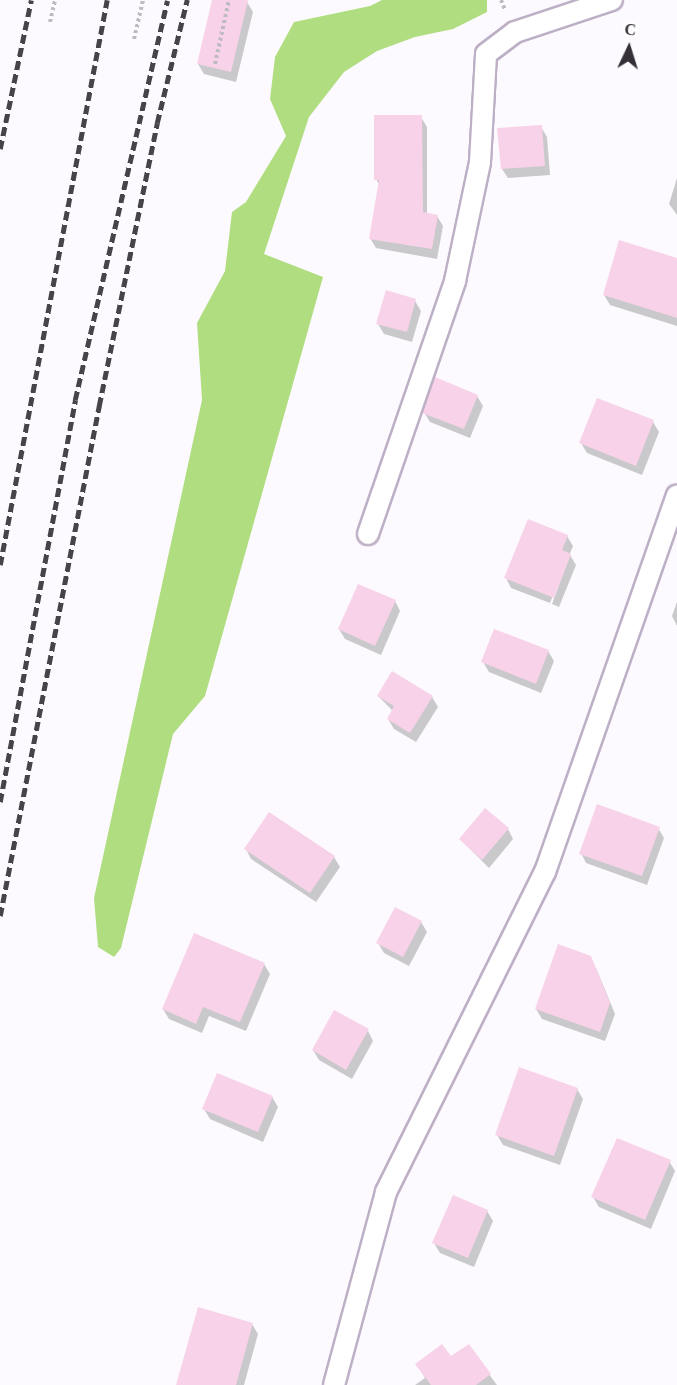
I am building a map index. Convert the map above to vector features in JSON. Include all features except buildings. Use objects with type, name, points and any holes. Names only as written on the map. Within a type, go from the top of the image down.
[{"type":"lane","points":[[368,534],[455,281],[480,162],[486,54],[515,32],[612,0]]},
{"type":"lane","points":[[334,1385],[386,1192],[546,872],[677,495]]},
{"type":"path","points":[[50,22],[55,0]]},
{"type":"path","points":[[134,39],[143,0]]},
{"type":"path","points":[[215,64],[229,0]]},
{"type":"green space","points":[[382,0],[487,0],[487,12],[453,29],[415,37],[377,51],[344,72],[309,117],[264,254],[323,277],[205,696],[173,734],[121,948],[114,957],[98,947],[94,898],[202,400],[197,323],[225,271],[232,212],[246,202],[286,136],[270,99],[275,57],[294,22],[370,6]]},
{"type":"railway","points":[[0,149],[31,0]]},
{"type":"railway","points":[[0,565],[107,0]]},
{"type":"railway","points":[[0,802],[75,400],[167,0]]},
{"type":"railway","points":[[0,916],[99,406],[157,123],[187,0]]}]
